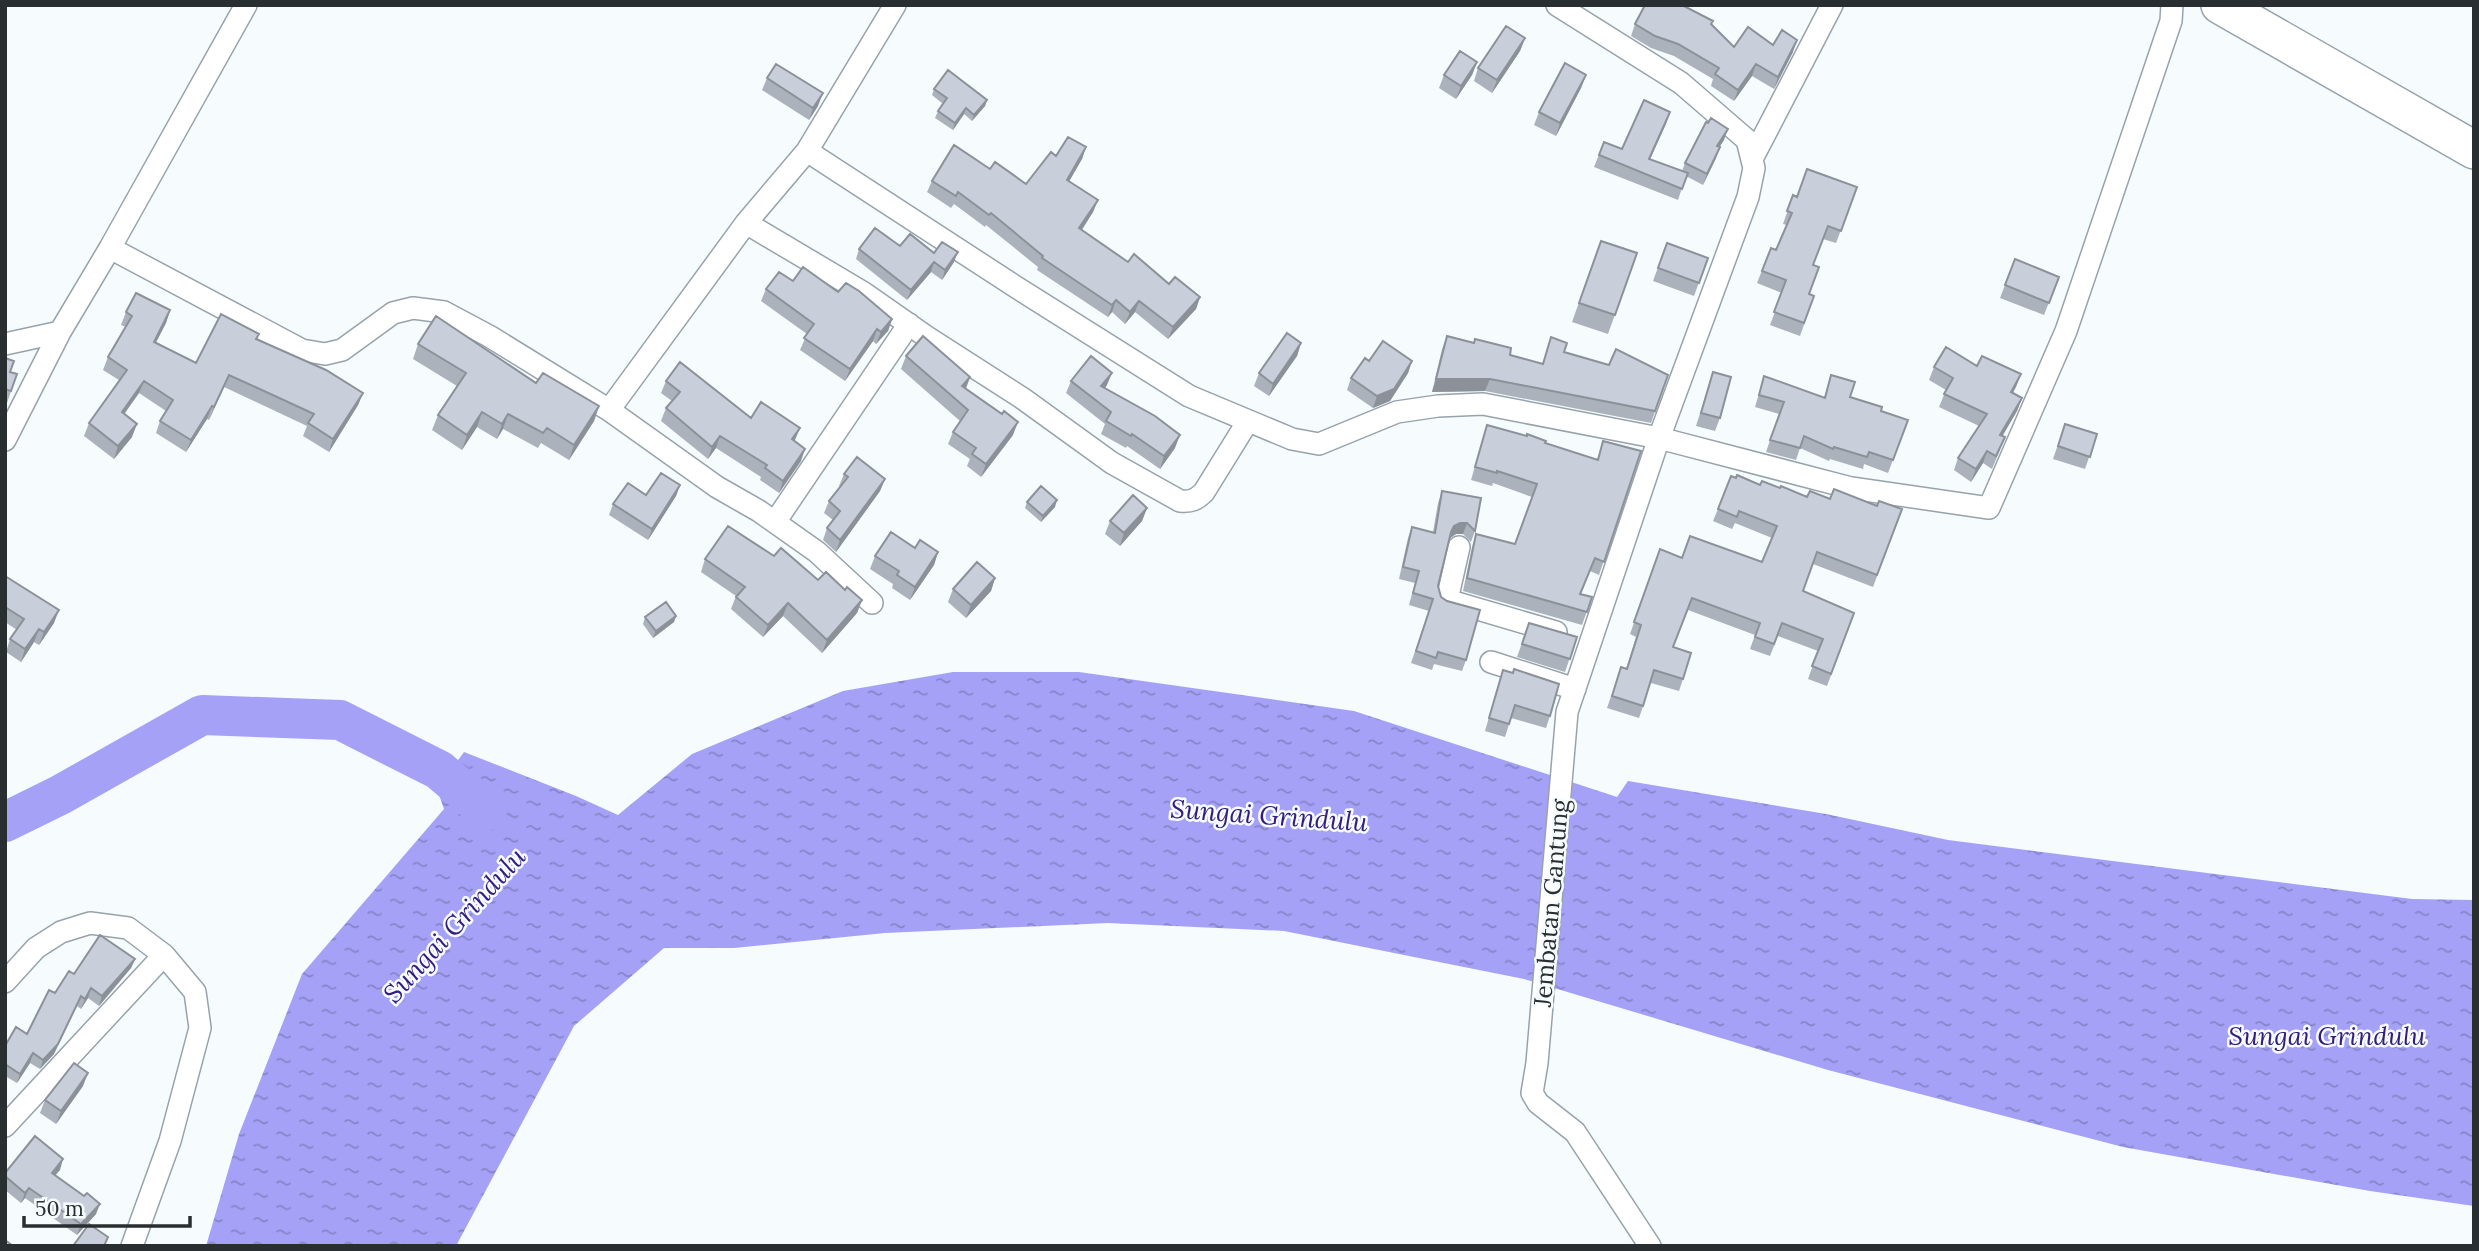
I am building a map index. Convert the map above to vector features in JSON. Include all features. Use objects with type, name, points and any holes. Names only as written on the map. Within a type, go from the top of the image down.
[{"type":"highway","points":[[2221,5],[2474,150]]},
{"type":"street","points":[[5,440],[60,332],[246,5]]},
{"type":"street","points":[[609,410],[746,223],[807,151],[895,5]]},
{"type":"street","points":[[1557,5],[1681,83],[1746,140],[1752,159]]},
{"type":"street","points":[[1752,159],[1832,5]]},
{"type":"street","points":[[807,151],[1189,397],[1292,439],[1319,444],[1397,412],[1438,406],[1483,404],[1659,438],[1851,488],[1989,508],[2066,331],[2171,21],[2172,5]]},
{"type":"street","name":"Jembatan Gantung","points":[[1650,1246],[1575,1132],[1538,1103],[1532,1093],[1537,1063],[1567,712],[1659,438],[1748,197],[1754,168],[1752,159]]},
{"type":"street","points":[[746,223],[864,293],[1022,398],[1112,463],[1180,501],[1190,502],[1198,499],[1204,492],[1248,421]]},
{"type":"street","points":[[110,248],[302,350],[325,354],[342,350],[394,313],[413,308],[444,313],[489,336],[609,410],[717,487],[775,522],[817,552],[872,603]]},
{"type":"street","points":[[775,522],[909,324]]},
{"type":"street","points":[[5,344],[60,332]]},
{"type":"street","points":[[1459,547],[1447,600],[1591,641]]},
{"type":"street","points":[[1491,662],[1575,688]]},
{"type":"street","points":[[5,982],[36,948],[61,932],[90,923],[128,928],[164,955],[195,992],[200,1028],[170,1140],[132,1246]]},
{"type":"street","points":[[5,1126],[164,955]]},
{"type":"water","name":"Sungai Grindulu","points":[[953,672],[1079,672],[1354,711],[1617,797],[1628,781],[1826,814],[1948,840],[2412,899],[2474,900],[2474,1206],[2370,1191],[2123,1147],[1828,1070],[1524,979],[1284,931],[1108,923],[885,933],[734,948],[664,948],[574,1026],[456,1246],[206,1246],[239,1134],[302,974],[444,809],[437,789],[464,752],[618,815],[692,754],[843,691]]},
{"type":"building","points":[[1645,5],[1682,5],[1713,21],[1711,24],[1734,47],[1748,27],[1773,45],[1782,30],[1797,40],[1778,77],[1756,64],[1738,90],[1715,74],[1719,68],[1678,44],[1655,36],[1635,24]]},
{"type":"building","points":[[1506,26],[1525,38],[1497,80],[1478,68]]},
{"type":"building","points":[[1460,51],[1477,62],[1461,86],[1444,75]]},
{"type":"building","points":[[1565,63],[1586,75],[1560,123],[1539,112]]},
{"type":"building","points":[[776,64],[823,93],[813,108],[767,78]]},
{"type":"building","points":[[948,70],[987,100],[974,115],[966,108],[955,123],[938,111],[947,98],[934,89]]},
{"type":"building","points":[[1644,100],[1670,112],[1649,159],[1688,173],[1682,189],[1599,155],[1604,142],[1622,149]]},
{"type":"building","points":[[1711,118],[1728,129],[1717,146],[1720,147],[1707,174],[1685,163],[1706,122]]},
{"type":"building","points":[[1068,137],[1086,147],[1067,180],[1098,200],[1079,228],[1128,262],[1134,254],[1169,284],[1175,277],[1200,297],[1173,327],[1139,301],[1130,312],[1116,300],[1112,305],[1042,258],[1043,256],[991,213],[989,215],[958,192],[956,196],[932,181],[954,145],[990,169],[995,162],[1026,184],[1051,152],[1056,156]]},
{"type":"building","points":[[1807,169],[1857,187],[1841,231],[1828,226],[1813,265],[1819,267],[1809,294],[1814,296],[1804,323],[1774,312],[1786,280],[1762,271],[1771,248],[1776,250],[1792,213],[1787,211],[1793,195],[1797,197]]},
{"type":"building","points":[[875,228],[900,246],[910,234],[934,253],[942,242],[958,252],[945,270],[934,262],[911,290],[859,249]]},
{"type":"building","points":[[1601,241],[1637,253],[1615,315],[1579,303]]},
{"type":"building","points":[[1667,243],[1708,258],[1699,283],[1658,268]]},
{"type":"building","points":[[2015,259],[2059,277],[2049,303],[2005,285]]},
{"type":"building","points":[[803,267],[838,292],[846,283],[892,319],[881,332],[877,329],[850,369],[804,338],[814,324],[766,289],[779,272],[793,281]]},
{"type":"building","points":[[136,293],[170,310],[154,342],[196,363],[221,314],[259,334],[256,339],[326,370],[363,393],[333,439],[308,423],[314,414],[229,375],[214,407],[212,406],[191,440],[160,421],[173,400],[144,381],[122,412],[137,424],[118,446],[89,423],[127,370],[108,357],[132,316],[126,312]]},
{"type":"building","points":[[436,316],[536,383],[543,373],[599,406],[574,445],[547,428],[543,433],[508,414],[502,424],[482,412],[467,435],[438,415],[466,373],[418,344]]},
{"type":"building","points":[[1287,333],[1301,343],[1273,384],[1259,373]]},
{"type":"building","points":[[923,336],[970,377],[962,386],[1018,422],[986,464],[972,454],[976,448],[953,432],[968,410],[906,356]]},
{"type":"building","points":[[1447,336],[1474,343],[1475,339],[1511,348],[1510,355],[1543,364],[1551,337],[1567,343],[1564,352],[1609,365],[1616,349],[1668,375],[1655,411],[1490,379],[1436,379]]},
{"type":"building","points":[[1383,341],[1412,361],[1394,389],[1377,396],[1351,378],[1365,358],[1369,361]]},
{"type":"building","points":[[1946,347],[1977,366],[1982,356],[2021,374],[2011,392],[2022,398],[2000,435],[2005,437],[1996,456],[1987,451],[1976,469],[1958,458],[1987,414],[1944,394],[1953,378],[1934,367]]},
{"type":"building","points":[[1091,356],[1112,373],[1101,386],[1155,416],[1180,435],[1164,456],[1132,434],[1131,436],[1106,421],[1111,412],[1071,381]]},
{"type":"building","points":[[5,358],[14,361],[10,372],[17,374],[11,391],[5,389]]},
{"type":"building","points":[[680,362],[751,418],[761,402],[800,428],[792,439],[805,449],[783,481],[765,468],[767,465],[720,436],[712,447],[666,408],[680,392],[666,381]]},
{"type":"building","points":[[1713,372],[1731,377],[1720,418],[1701,413]]},
{"type":"building","points":[[1831,375],[1855,382],[1850,397],[1882,407],[1881,411],[1908,420],[1893,460],[1869,452],[1867,457],[1834,447],[1833,449],[1804,436],[1800,448],[1770,440],[1784,402],[1759,395],[1764,376],[1825,398]]},
{"type":"building","points":[[2065,424],[2097,434],[2090,457],[2058,446]]},
{"type":"building","points":[[1487,425],[1527,434],[1546,441],[1545,443],[1598,460],[1603,441],[1641,451],[1604,562],[1595,558],[1580,594],[1592,597],[1587,612],[1467,578],[1476,534],[1515,544],[1537,484],[1475,467]]},
{"type":"building","points":[[857,457],[885,479],[840,540],[827,528],[840,511],[829,501],[848,477],[844,474]]},
{"type":"building","points":[[661,473],[680,485],[652,529],[613,504],[628,483],[646,495]]},
{"type":"building","points":[[1737,475],[1760,485],[1762,481],[1780,488],[1781,486],[1807,497],[1810,491],[1830,499],[1834,489],[1877,506],[1879,501],[1902,509],[1877,575],[1817,552],[1803,591],[1854,613],[1831,674],[1812,666],[1823,639],[1782,623],[1774,644],[1755,637],[1760,623],[1692,598],[1673,647],[1691,653],[1683,679],[1654,670],[1643,706],[1612,696],[1621,667],[1627,669],[1641,625],[1634,622],[1660,549],[1682,558],[1690,536],[1762,562],[1777,526],[1739,511],[1737,517],[1718,509],[1731,476],[1736,478]]},
{"type":"building","points":[[1041,486],[1057,500],[1043,516],[1027,502]]},
{"type":"building","points":[[1442,491],[1481,498],[1475,531],[1467,523],[1460,523],[1454,526],[1451,532],[1438,586],[1441,597],[1447,601],[1480,610],[1466,660],[1438,652],[1436,658],[1416,651],[1433,599],[1413,593],[1419,571],[1403,567],[1412,527],[1435,533]]},
{"type":"building","points":[[1133,495],[1147,508],[1124,533],[1110,521]]},
{"type":"building","points":[[728,526],[774,556],[781,548],[818,580],[826,572],[845,590],[847,587],[862,600],[827,640],[788,603],[768,625],[736,597],[745,587],[705,559]]},
{"type":"building","points":[[891,532],[915,548],[920,540],[938,552],[915,587],[897,575],[899,571],[875,556]]},
{"type":"building","points":[[977,562],[995,578],[971,605],[953,589]]},
{"type":"building","points":[[5,576],[59,610],[44,632],[39,629],[25,649],[10,639],[24,619],[5,607]]},
{"type":"building","points":[[666,602],[676,616],[656,631],[645,617]]},
{"type":"building","points":[[1529,623],[1577,637],[1570,659],[1522,644]]},
{"type":"building","points":[[1514,669],[1559,684],[1550,716],[1515,705],[1509,724],[1489,718],[1503,670],[1513,673]]},
{"type":"building","points":[[100,935],[135,959],[102,996],[91,988],[85,999],[81,996],[58,1044],[43,1060],[33,1053],[20,1074],[5,1064],[5,1046],[16,1027],[27,1034],[49,990],[55,993],[69,971],[74,974]]},
{"type":"building","points":[[74,1063],[88,1073],[61,1111],[45,1100]]},
{"type":"building","points":[[35,1136],[63,1159],[52,1173],[84,1196],[87,1193],[100,1204],[81,1224],[29,1188],[25,1193],[5,1176]]},
{"type":"building","points":[[89,1224],[108,1237],[104,1246],[73,1246]]},
{"type":"waterway","points":[[5,822],[60,795],[202,715],[340,720],[439,770],[487,811]]}]
